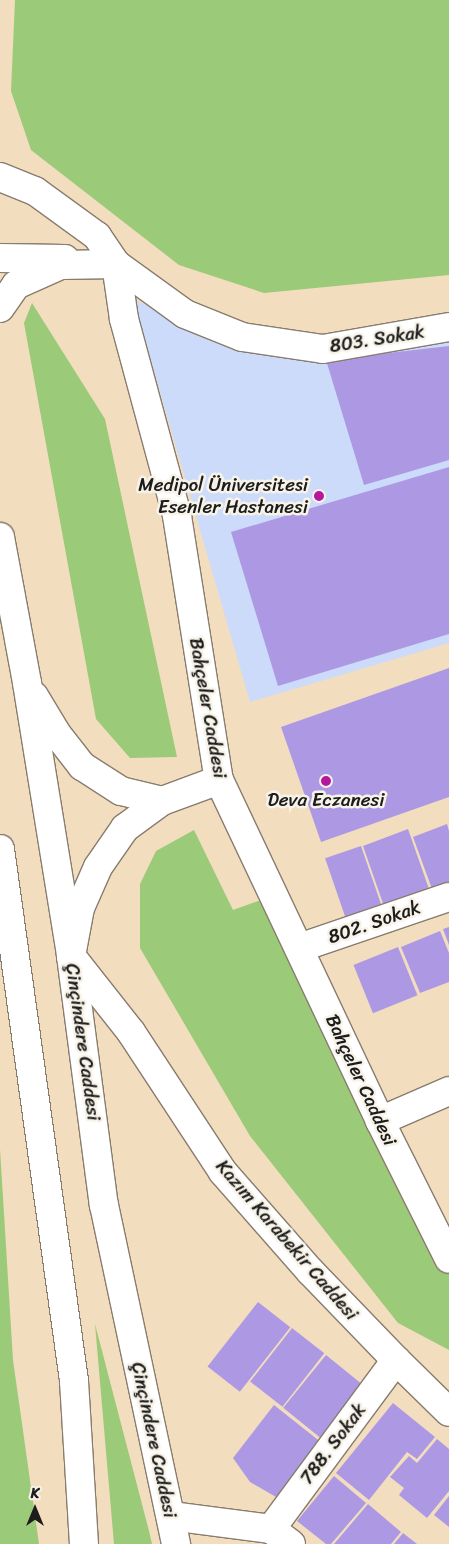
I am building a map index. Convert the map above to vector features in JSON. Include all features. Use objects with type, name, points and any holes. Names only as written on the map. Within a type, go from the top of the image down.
[{"type":"main road","points":[[0,177],[35,191],[98,236],[116,264]]},
{"type":"main road","points":[[0,258],[71,259],[116,264]]},
{"type":"main road","points":[[0,308],[16,285],[61,265],[116,264]]},
{"type":"main road","name":"803. Sokak","points":[[116,264],[186,314],[242,337],[323,349],[449,327]]},
{"type":"main road","name":"Bahçeler Caddesi","points":[[116,264],[124,319],[176,516],[219,780],[380,1121],[448,1257]]},
{"type":"main road","name":"Çinçindere Caddesi","points":[[0,537],[27,683],[72,956],[104,1206],[176,1544]]},
{"type":"main road","points":[[27,683],[57,734],[82,766],[121,791],[162,801]]},
{"type":"main road","points":[[72,956],[80,908],[98,867],[125,828],[162,801],[219,780]]},
{"type":"main road","points":[[0,849],[74,1381],[84,1544]]},
{"type":"main road","name":"802. Sokak","points":[[299,948],[449,897]]},
{"type":"main road","name":"Kazım Karabekir Caddesi","points":[[72,956],[131,1032],[223,1172],[310,1271],[449,1412]]},
{"type":"main road","points":[[380,1121],[449,1091]]},
{"type":"main road","name":"788. Sokak","points":[[281,1536],[396,1360]]},
{"type":"main road","points":[[171,1516],[281,1536]]},
{"type":"shaded area","name":"Medipol Üniversitesi Esenler Hastanesi","points":[[133,299],[207,333],[259,347],[449,325],[449,643],[250,702]]},
{"type":"green space","points":[[15,0],[449,0],[449,275],[264,293],[179,265],[31,150],[11,91]]},
{"type":"green space","points":[[32,303],[105,419],[177,757],[130,758],[96,719],[24,323]]},
{"type":"green space","points":[[194,830],[233,910],[278,894],[449,1262],[449,1350],[398,1323],[250,1136],[140,948],[140,884],[156,851]]},
{"type":"green space","points":[[0,1149],[13,1360],[39,1544],[0,1544]]},
{"type":"green space","points":[[95,1324],[149,1531],[152,1544],[114,1544]]},
{"type":"building","points":[[449,346],[449,460],[364,485],[326,360]]},
{"type":"building","name":"Medipol Üniversitesi Esenler Hastanesi","points":[[449,467],[449,634],[278,686],[231,532]]},
{"type":"building","points":[[449,668],[449,797],[321,842],[281,727]]},
{"type":"building","points":[[447,824],[449,831],[449,883],[432,889],[413,837]]},
{"type":"building","points":[[408,829],[429,889],[387,915],[363,846]]},
{"type":"building","points":[[361,846],[383,909],[347,922],[325,858]]},
{"type":"building","points":[[449,927],[449,945],[443,929]]},
{"type":"building","points":[[440,931],[449,953],[449,982],[420,993],[401,947]]},
{"type":"building","points":[[398,947],[417,995],[373,1013],[353,965]]},
{"type":"building","points":[[258,1302],[290,1327],[240,1392],[208,1367]]},
{"type":"building","points":[[292,1328],[324,1353],[282,1407],[250,1382]]},
{"type":"building","points":[[326,1355],[371,1392],[328,1444],[283,1408]]},
{"type":"building","points":[[393,1403],[435,1437],[417,1459],[407,1452],[369,1500],[336,1473]]},
{"type":"building","points":[[274,1405],[327,1447],[283,1501],[250,1482],[233,1458]]},
{"type":"building","points":[[437,1439],[449,1449],[449,1491],[427,1518],[399,1495],[404,1488],[390,1477],[409,1456],[417,1463]]},
{"type":"building","points":[[334,1476],[366,1503],[331,1544],[326,1544],[297,1521]]},
{"type":"building","points":[[449,1496],[449,1527],[434,1515]]},
{"type":"building","points":[[368,1504],[401,1532],[391,1544],[334,1544]]},
{"type":"building","points":[[403,1533],[417,1544],[394,1544]]},
{"type":"place","name":"Medipol Üniversitesi Esenler Hastanesi","points":[[319,496]]},
{"type":"place","name":"Deva Eczanesi","points":[[326,781]]}]
